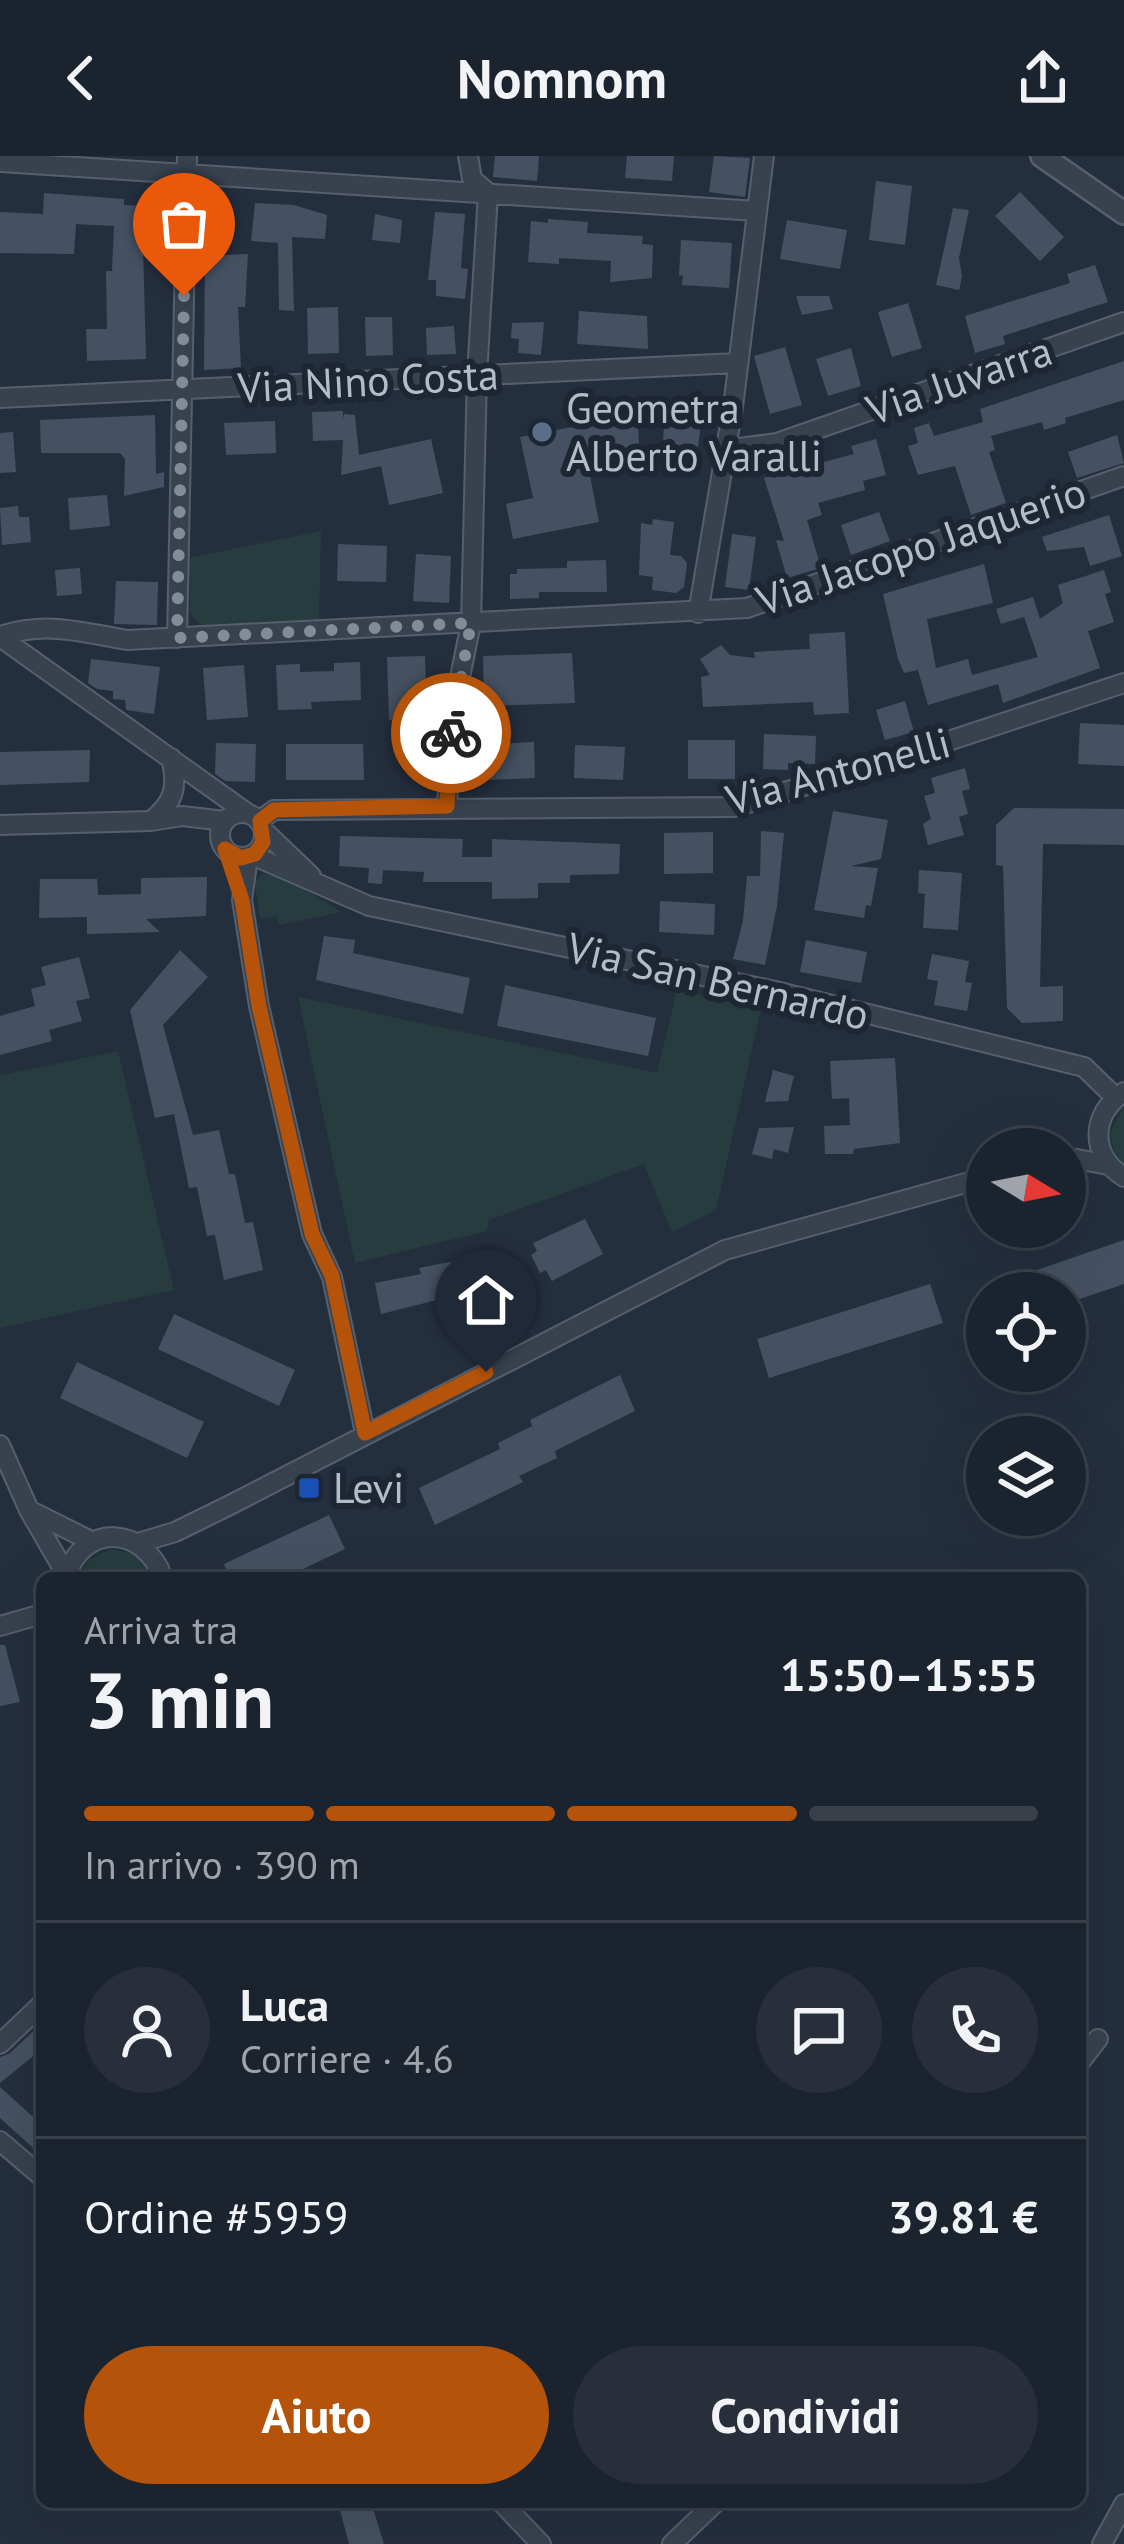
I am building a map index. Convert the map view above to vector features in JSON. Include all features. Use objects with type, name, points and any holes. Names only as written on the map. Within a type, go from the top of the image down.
[{"type":"street","points":[[468,156],[472,179],[488,193]]},
{"type":"street","points":[[698,613],[764,156]]},
{"type":"street","points":[[1042,156],[1124,213]]},
{"type":"street","points":[[0,162],[187,166],[757,211]]},
{"type":"street","points":[[177,638],[187,166]]},
{"type":"street","points":[[447,806],[452,717],[471,623],[477,375],[488,193]]},
{"type":"street","name":"Via Juvarra","points":[[724,450],[777,443],[1124,322]]},
{"type":"street","name":"Via Nino Costa","points":[[0,398],[737,363]]},
{"type":"street","name":"Via Jacopo Jaquerio","points":[[0,636],[30,627],[127,640],[747,608],[1124,476]]},
{"type":"street","points":[[0,636],[179,764],[260,848],[250,856],[242,900]]},
{"type":"street","name":"Via Antonelli","points":[[238,827],[274,810],[735,806],[1124,683]]},
{"type":"street","points":[[151,821],[174,795],[179,764]]},
{"type":"street","points":[[0,825],[182,816],[238,827]]},
{"type":"street","points":[[238,827],[242,900],[259,1006],[312,1234],[332,1276],[365,1433]]},
{"type":"street","name":"Via San Bernardo","points":[[314,880],[238,827],[234,856],[250,856],[369,906],[775,991],[1084,1067],[1120,1094]]},
{"type":"street","points":[[1120,1094],[1099,1122],[1097,1137],[1108,1165],[1124,1178]]},
{"type":"street","points":[[1086,1147],[1097,1137]]},
{"type":"street","points":[[1086,1162],[1108,1165]]},
{"type":"street","points":[[68,1572],[81,1550],[93,1542],[121,1538],[138,1543],[176,1532],[725,1250],[966,1183]]},
{"type":"street","points":[[0,1445],[64,1572]]},
{"type":"street","points":[[29,1510],[93,1542]]},
{"type":"street","points":[[138,1543],[160,1570],[176,1532]]},
{"type":"street","points":[[0,1626],[36,1616]]},
{"type":"street","points":[[0,2044],[36,2010]]},
{"type":"street","points":[[1086,2054],[1098,2039]]},
{"type":"street","points":[[0,2141],[36,2172]]},
{"type":"street","points":[[1102,2544],[1124,2504]]},
{"type":"street","points":[[507,2508],[541,2544]]},
{"type":"street","points":[[672,2544],[710,2508]]},
{"type":"green space","points":[[321,531],[319,620],[202,626],[190,613],[189,558]]},
{"type":"green space","points":[[271,869],[341,912],[279,925],[276,916],[260,919],[255,883]]},
{"type":"green space","points":[[677,990],[761,1009],[716,1210],[672,1232],[644,1164],[489,1220],[487,1231],[355,1263],[298,997],[657,1073]]},
{"type":"green space","points":[[118,1051],[174,1290],[0,1328],[0,1075]]},
{"type":"green space","points":[[1124,1107],[1124,1164],[1115,1155],[1110,1132]]},
{"type":"green space","points":[[110,1549],[135,1554],[147,1572],[82,1572],[87,1561]]},
{"type":"building","points":[[495,156],[539,156],[537,181],[493,177]]},
{"type":"building","points":[[627,156],[674,156],[672,181],[625,178]]},
{"type":"building","points":[[714,156],[750,158],[745,197],[709,192]]},
{"type":"building","points":[[876,181],[912,186],[905,245],[869,240]]},
{"type":"building","points":[[1020,192],[1064,237],[1040,261],[995,216]]},
{"type":"building","points":[[44,193],[124,199],[124,205],[151,206],[149,248],[143,247],[146,359],[87,361],[86,329],[107,329],[106,271],[112,271],[114,226],[76,224],[74,254],[0,253],[0,212],[43,214]]},
{"type":"building","points":[[255,203],[294,205],[327,215],[325,239],[292,237],[294,311],[279,310],[278,243],[251,241]]},
{"type":"building","points":[[953,208],[969,210],[959,258],[959,290],[936,285]]},
{"type":"building","points":[[435,212],[465,214],[461,268],[468,269],[465,299],[436,296],[436,280],[428,280]]},
{"type":"building","points":[[375,214],[402,220],[400,243],[372,240]]},
{"type":"building","points":[[548,219],[588,222],[587,233],[643,236],[642,244],[653,245],[652,278],[610,282],[611,261],[559,258],[559,264],[528,262],[531,221],[548,223]]},
{"type":"building","points":[[787,220],[847,230],[840,269],[780,259]]},
{"type":"building","points":[[681,240],[732,243],[729,288],[682,285]]},
{"type":"building","points":[[248,254],[245,307],[238,307],[241,368],[204,370],[205,256]]},
{"type":"building","points":[[1095,265],[1108,302],[1003,336],[1005,344],[975,353],[965,316],[1070,283],[1067,274]]},
{"type":"building","points":[[796,296],[829,296],[833,309],[802,315]]},
{"type":"building","points":[[908,303],[922,348],[892,357],[878,312]]},
{"type":"building","points":[[338,307],[339,353],[308,354],[307,308]]},
{"type":"building","points":[[579,311],[647,316],[648,349],[577,344]]},
{"type":"building","points":[[365,317],[392,317],[393,355],[366,356]]},
{"type":"building","points":[[544,322],[541,355],[518,353],[519,339],[511,338],[512,323]]},
{"type":"building","points":[[454,326],[456,354],[427,355],[426,328]]},
{"type":"building","points":[[785,347],[802,405],[770,414],[754,356]]},
{"type":"building","points":[[851,348],[861,386],[828,396],[816,359]]},
{"type":"building","points":[[1124,361],[1124,400],[1065,418],[1066,423],[1044,430],[1042,422],[991,436],[995,450],[989,452],[1006,503],[971,515],[955,466],[918,475],[908,446],[918,443],[914,428],[929,423],[934,436],[983,422],[980,409]]},
{"type":"building","points":[[665,406],[703,408],[696,463],[662,461]]},
{"type":"building","points":[[637,407],[640,462],[588,465],[599,522],[513,539],[506,504],[533,498],[520,437],[604,421],[603,409]]},
{"type":"building","points":[[343,411],[343,420],[344,414],[355,415],[359,455],[431,439],[443,493],[389,505],[381,466],[341,475],[343,440],[313,441],[312,412]]},
{"type":"building","points":[[155,415],[156,474],[164,472],[164,487],[124,496],[125,459],[120,453],[41,453],[40,420]]},
{"type":"building","points":[[275,421],[276,453],[226,455],[224,423]]},
{"type":"building","points":[[13,432],[16,472],[0,473],[0,433]]},
{"type":"building","points":[[1117,435],[1124,463],[1077,478],[1068,452]]},
{"type":"building","points":[[876,439],[886,475],[863,481],[865,490],[818,503],[822,515],[807,520],[821,568],[787,578],[776,540],[784,541],[764,478],[854,454],[851,446]]},
{"type":"building","points":[[107,495],[110,526],[70,530],[68,498]]},
{"type":"building","points":[[18,506],[19,517],[29,517],[31,542],[2,545],[0,508]]},
{"type":"building","points":[[879,512],[890,541],[851,555],[841,525]]},
{"type":"building","points":[[1109,515],[1122,556],[1090,566],[1084,547],[1047,551],[1042,537]]},
{"type":"building","points":[[653,519],[674,522],[670,555],[681,556],[687,563],[684,587],[676,593],[652,590],[653,577],[639,575],[641,523],[652,525]]},
{"type":"building","points":[[732,534],[756,537],[749,590],[725,587]]},
{"type":"building","points":[[338,544],[387,546],[386,582],[337,581]]},
{"type":"building","points":[[416,554],[451,556],[449,603],[413,601]]},
{"type":"building","points":[[606,560],[607,592],[539,592],[539,598],[510,599],[510,574],[517,574],[517,569],[567,568],[567,561]]},
{"type":"building","points":[[984,564],[993,603],[927,619],[936,668],[968,659],[972,675],[1038,657],[1024,617],[1001,624],[996,609],[1033,597],[1040,619],[1063,603],[1058,585],[1104,570],[1114,622],[1088,631],[1100,668],[1003,703],[998,684],[928,705],[918,670],[904,673],[898,659],[883,594]]},
{"type":"building","points":[[80,568],[82,594],[57,596],[55,570]]},
{"type":"building","points":[[116,581],[158,582],[157,625],[114,624]]},
{"type":"building","points":[[845,632],[849,713],[814,715],[813,702],[703,707],[701,677],[710,675],[700,659],[721,645],[730,655],[755,658],[754,652],[810,649],[809,634]]},
{"type":"building","points":[[572,653],[575,703],[484,706],[483,656]]},
{"type":"building","points":[[425,656],[427,719],[389,720],[387,657]]},
{"type":"building","points":[[91,659],[160,667],[154,714],[126,710],[125,700],[113,699],[113,691],[88,683]]},
{"type":"building","points":[[360,662],[361,700],[311,702],[312,709],[278,710],[276,665],[300,664],[300,672],[334,671],[334,663]]},
{"type":"building","points":[[244,665],[248,717],[207,720],[203,668]]},
{"type":"building","points":[[905,701],[914,732],[885,740],[876,710]]},
{"type":"building","points":[[1080,723],[1124,725],[1124,766],[1078,764]]},
{"type":"building","points":[[764,734],[816,736],[815,764],[763,769]]},
{"type":"building","points":[[688,740],[735,740],[735,779],[688,779]]},
{"type":"building","points":[[534,742],[535,778],[490,780],[489,744]]},
{"type":"building","points":[[216,743],[256,744],[255,782],[225,781],[215,774]]},
{"type":"building","points":[[286,744],[363,744],[364,780],[286,780]]},
{"type":"building","points":[[575,745],[625,747],[623,780],[574,778]]},
{"type":"building","points":[[90,750],[89,782],[0,785],[0,752]]},
{"type":"building","points":[[965,768],[970,789],[962,791],[968,814],[959,817],[964,835],[928,845],[923,824],[931,819],[924,796],[935,793],[931,778]]},
{"type":"building","points":[[1014,808],[1124,809],[1124,845],[1043,844],[1040,987],[1063,986],[1063,1021],[1022,1023],[1007,1008],[1003,866],[996,865],[996,825]]},
{"type":"building","points":[[833,811],[888,820],[881,859],[851,866],[878,868],[864,918],[814,910]]},
{"type":"building","points":[[761,831],[784,833],[765,965],[733,959],[747,876],[760,876]]},
{"type":"building","points":[[713,832],[713,873],[664,874],[664,833]]},
{"type":"building","points":[[340,836],[463,839],[462,857],[492,857],[492,839],[620,844],[619,874],[570,875],[570,883],[538,883],[538,898],[492,899],[492,882],[423,882],[424,872],[383,870],[382,884],[368,883],[369,868],[339,866]]},
{"type":"building","points":[[919,870],[962,873],[958,930],[923,928],[925,894],[918,893]]},
{"type":"building","points":[[207,877],[206,916],[146,919],[160,932],[87,934],[87,917],[39,918],[40,879],[97,879],[98,895],[141,894],[141,878]]},
{"type":"building","points":[[660,901],[715,904],[714,935],[659,932]]},
{"type":"building","points":[[324,936],[355,940],[353,953],[470,978],[463,1014],[316,980]]},
{"type":"building","points":[[806,940],[867,952],[861,983],[800,972]]},
{"type":"building","points":[[180,950],[208,977],[163,1025],[193,1135],[219,1130],[245,1223],[253,1222],[263,1270],[224,1280],[215,1235],[207,1236],[197,1187],[189,1188],[174,1114],[155,1118],[130,1010]]},
{"type":"building","points":[[932,954],[969,961],[965,982],[972,983],[967,1011],[934,1005],[938,981],[927,979]]},
{"type":"building","points":[[79,957],[90,998],[76,1001],[82,1021],[49,1030],[52,1041],[0,1055],[0,1016],[35,1006],[31,989],[46,985],[41,967]]},
{"type":"building","points":[[505,985],[656,1018],[648,1056],[497,1026]]},
{"type":"building","points":[[895,1058],[900,1143],[854,1149],[853,1154],[825,1154],[824,1126],[850,1125],[849,1098],[832,1099],[830,1061]]},
{"type":"building","points":[[773,1070],[794,1076],[788,1101],[765,1102]]},
{"type":"building","points":[[794,1127],[788,1153],[774,1149],[772,1159],[752,1154],[759,1128]]},
{"type":"building","points":[[585,1219],[603,1254],[552,1281],[546,1270],[540,1273],[531,1255],[537,1251],[533,1243]]},
{"type":"building","points":[[1124,1240],[1124,1284],[1086,1297],[1086,1272],[1031,1272]]},
{"type":"building","points":[[475,1257],[481,1289],[381,1314],[375,1283]]},
{"type":"building","points":[[930,1284],[943,1323],[769,1378],[757,1339]]},
{"type":"building","points":[[174,1314],[295,1370],[279,1406],[158,1349]]},
{"type":"building","points":[[77,1362],[204,1422],[187,1458],[60,1398]]},
{"type":"building","points":[[620,1375],[635,1411],[555,1451],[557,1458],[519,1476],[523,1482],[435,1525],[419,1488],[500,1449],[498,1443],[532,1426],[530,1420]]},
{"type":"building","points":[[329,1515],[345,1549],[297,1572],[227,1572],[224,1564]]},
{"type":"building","points":[[0,1645],[5,1645],[20,1702],[0,1706]]},
{"type":"building","points":[[36,2029],[36,2054],[0,2083],[0,2057]]},
{"type":"building","points":[[0,2087],[36,2120],[36,2151],[0,2118]]},
{"type":"building","points":[[340,2508],[373,2508],[384,2544],[349,2544]]},
{"type":"way so far","points":[[184,296],[177,638],[471,623],[451,733]]},
{"type":"place","name":"Geometra Alberto Varalli","points":[[542,432]]},
{"type":"place","name":"Levi","points":[[309,1488]]},
{"type":"route","points":[[451,733],[447,806],[274,810],[260,821],[263,842],[255,854],[241,858],[225,849],[242,900],[259,1006],[312,1234],[332,1276],[365,1433],[486,1372]]}]
